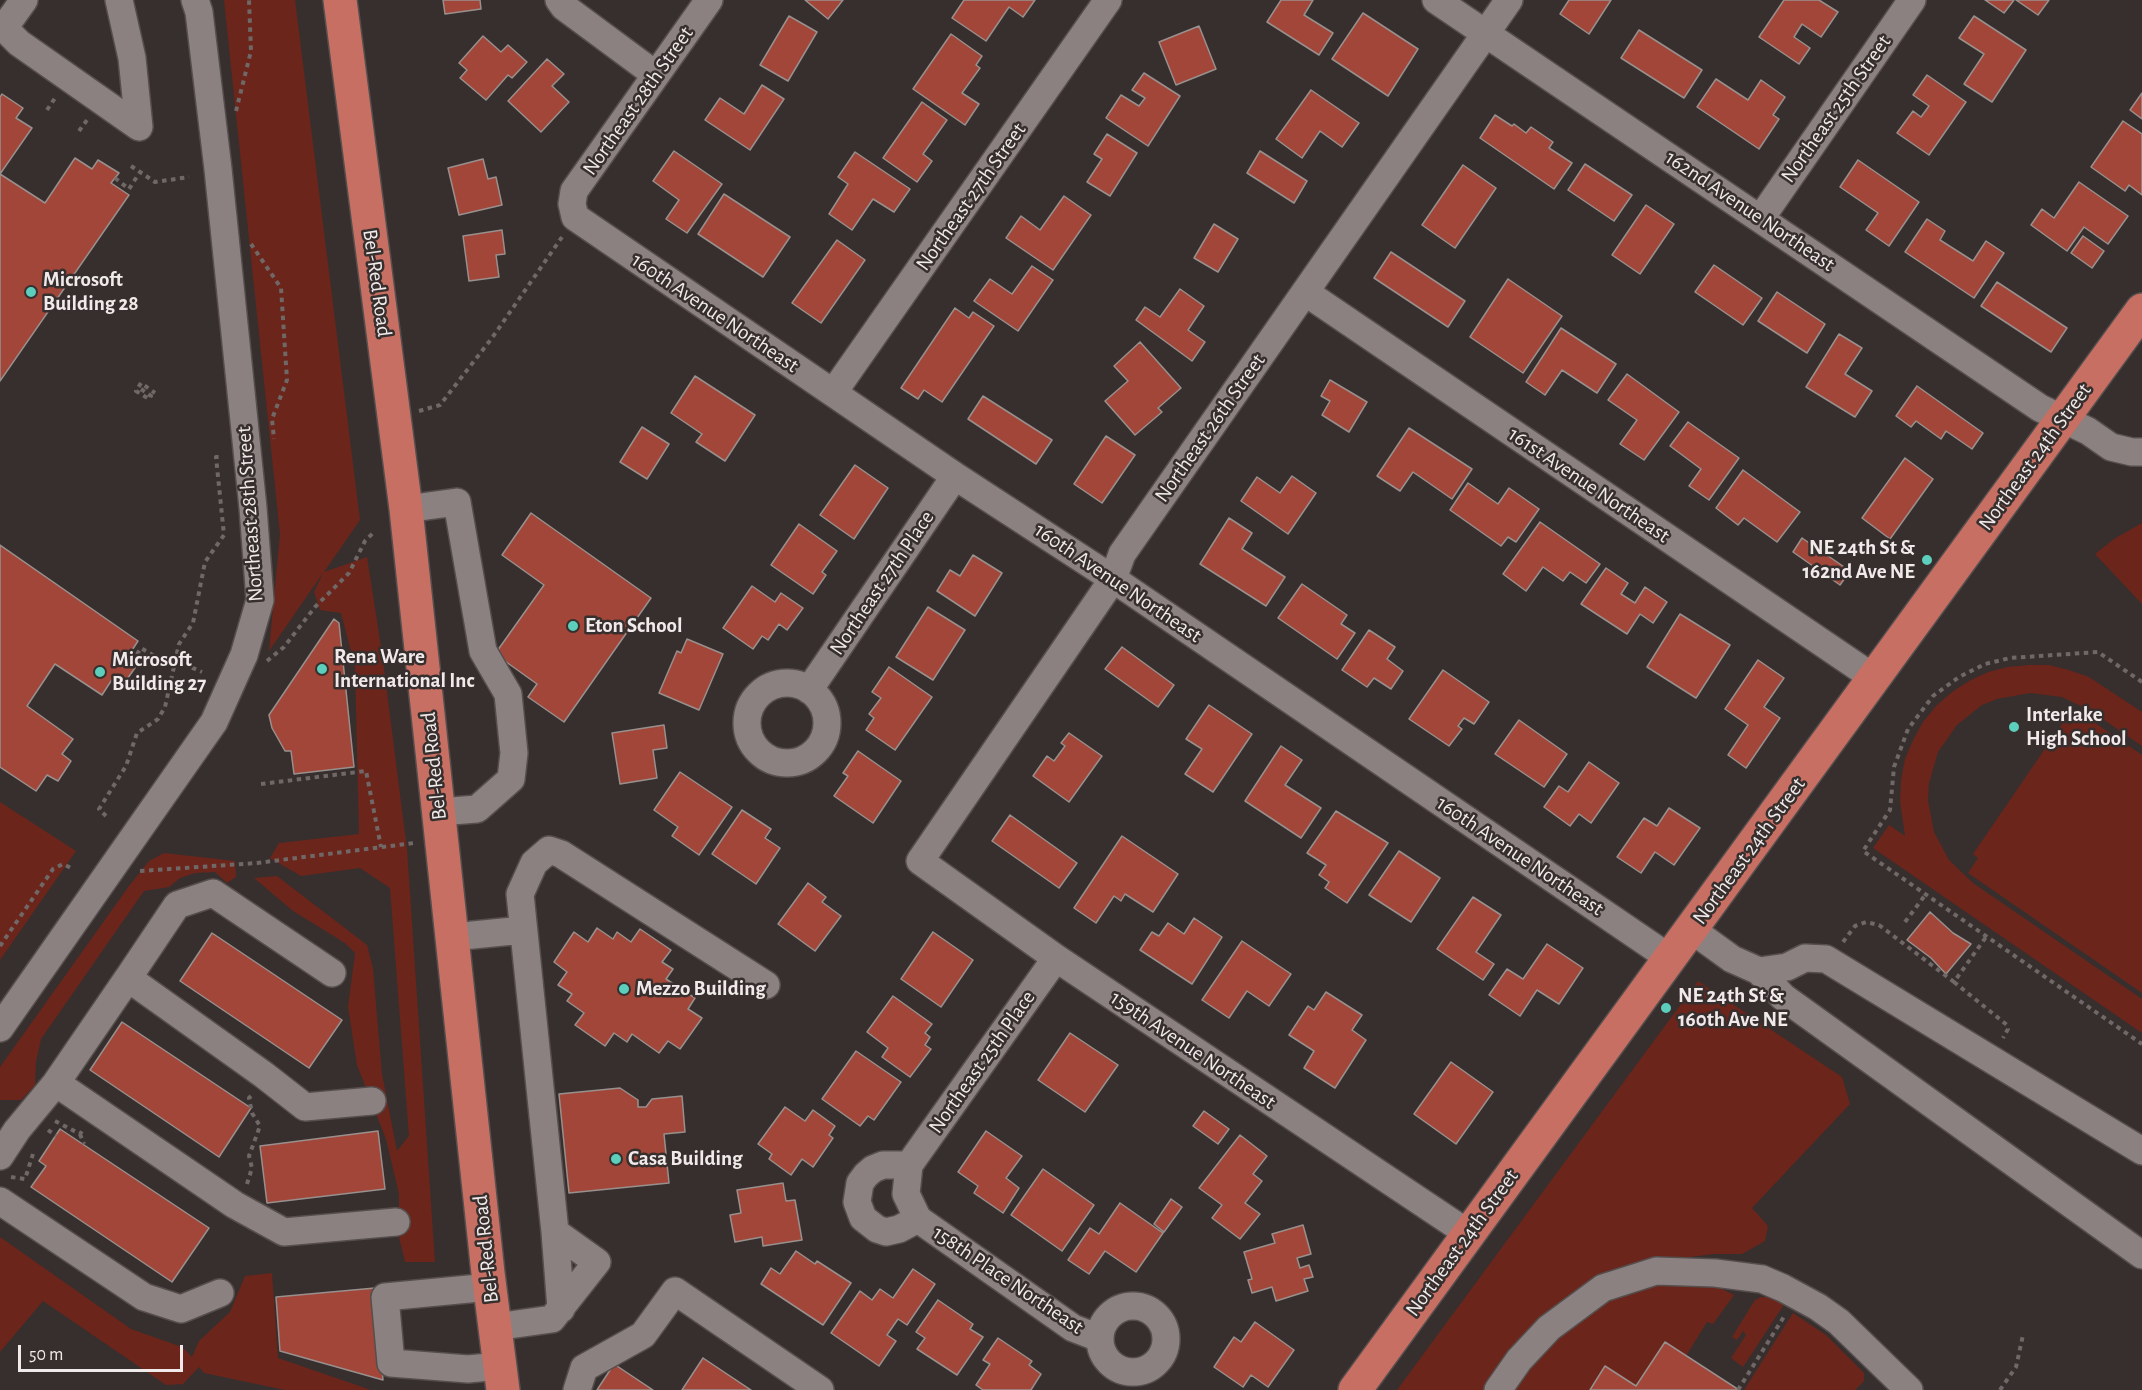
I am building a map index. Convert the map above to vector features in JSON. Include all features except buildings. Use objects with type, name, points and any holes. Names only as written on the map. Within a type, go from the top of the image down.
[{"type":"main road","name":"Bel-Red Road","points":[[340,0],[406,509],[490,1287],[502,1378]]},
{"type":"main road","name":"Northeast 24th Street","points":[[1355,1390],[2142,310]]},
{"type":"street","points":[[24,0],[2,26],[20,43],[139,127],[132,58],[119,0]]},
{"type":"street","name":"Northeast 28th Street","points":[[0,1028],[214,722],[244,655],[260,600],[253,508],[217,158],[199,12],[195,0]]},
{"type":"street","points":[[559,0],[564,7],[656,75]]},
{"type":"street","name":"Northeast 28th Street","points":[[569,217],[574,191],[709,0]]},
{"type":"street","name":"Northeast 27th Street","points":[[833,393],[1108,0]]},
{"type":"street","name":"162nd Avenue Northeast","points":[[1436,0],[2040,408],[2088,431],[2110,447],[2142,452]]},
{"type":"street","name":"Northeast 26th Street","points":[[920,861],[1113,579],[1122,554],[1509,0]]},
{"type":"street","name":"Northeast 25th Street","points":[[1761,218],[1912,0]]},
{"type":"street","name":"160th Avenue Northeast","points":[[569,217],[576,218],[955,476],[1113,579],[1671,959]]},
{"type":"street","name":"161st Avenue Northeast","points":[[1305,292],[1874,678]]},
{"type":"street","name":"Northeast 27th Place","points":[[809,690],[955,476]]},
{"type":"street","points":[[406,509],[457,502],[483,651],[508,694],[514,753],[511,779],[477,809],[439,812]]},
{"type":"street","points":[[561,1309],[520,894],[534,863],[549,850],[561,854],[766,985]]},
{"type":"street","name":"159th Avenue Northeast","points":[[920,861],[1056,958],[1469,1234]]},
{"type":"street","points":[[5,1166],[56,1083],[177,905],[213,893],[332,973]]},
{"type":"street","points":[[453,937],[523,930]]},
{"type":"street","points":[[1692,930],[1732,958],[1759,971],[1783,997],[2142,1255]]},
{"type":"street","name":"Northeast 25th Place","points":[[906,1194],[909,1165],[1056,958]]},
{"type":"street","points":[[1759,971],[1786,967],[1805,958],[1830,960],[2142,1151]]},
{"type":"street","points":[[128,978],[305,1107],[372,1101]]},
{"type":"street","points":[[56,1083],[235,1204],[284,1232],[396,1222]]},
{"type":"street","name":"158th Place Northeast","points":[[909,1165],[883,1165],[873,1169],[860,1183],[857,1202],[863,1218],[877,1229],[886,1232],[918,1220]]},
{"type":"street","name":"158th Place Northeast","points":[[906,1194],[918,1220],[1073,1328],[1099,1338]]},
{"type":"street","points":[[0,1201],[144,1297],[181,1309],[220,1293]]},
{"type":"street","points":[[495,1327],[552,1320],[597,1262],[555,1232]]},
{"type":"street","points":[[1498,1390],[1519,1360],[1549,1328],[1603,1288],[1656,1271],[1715,1273],[1762,1279],[1783,1288],[1818,1307],[1839,1322],[1909,1390]]},
{"type":"street","points":[[490,1287],[385,1297],[391,1363],[468,1369],[502,1378]]},
{"type":"street","points":[[577,1390],[584,1368],[643,1335],[675,1291],[820,1390]]},
{"type":"path","points":[[236,112],[251,51],[249,0]]},
{"type":"path","points":[[131,166],[155,182],[189,177]]},
{"type":"path","points":[[115,178],[129,189],[140,172]]},
{"type":"path","points":[[395,417],[440,405],[492,338],[569,217]]},
{"type":"path","points":[[249,243],[281,288],[287,380],[272,419],[274,439]]},
{"type":"path","points":[[141,389],[151,396],[149,399],[136,390],[141,383],[155,393]]},
{"type":"path","points":[[106,816],[99,809],[126,766],[137,733],[158,719],[165,707],[181,640],[193,623],[205,562],[224,535],[216,457],[220,457]]},
{"type":"path","points":[[262,666],[284,647],[315,607],[349,573],[365,541],[373,533]]},
{"type":"path","points":[[132,662],[141,648],[161,660],[186,665],[202,672]]},
{"type":"path","points":[[2142,682],[2098,652],[2010,658],[1985,664],[1959,677],[1933,696],[1908,729],[1894,767],[1890,810],[1863,850],[2142,1044]]},
{"type":"path","points":[[261,784],[366,771],[381,847]]},
{"type":"path","points":[[133,872],[257,863],[414,843]]},
{"type":"path","points":[[0,946],[53,869],[63,864],[70,868]]},
{"type":"path","points":[[1905,922],[1926,894]]},
{"type":"path","points":[[1830,960],[1855,926],[1866,922],[1879,925],[2007,1025]]},
{"type":"path","points":[[1954,982],[1986,937]]},
{"type":"path","points":[[235,1204],[250,1180],[252,1168],[249,1156],[260,1126],[252,1113],[249,1098],[264,1075]]},
{"type":"path","points":[[80,1134],[96,1110]]},
{"type":"path","points":[[51,1120],[80,1134],[84,1144]]},
{"type":"path","points":[[5,1166],[25,1179],[28,1162],[24,1133],[45,1128]]},
{"type":"path","points":[[1738,1390],[1790,1308]]},
{"type":"path","points":[[2000,1390],[2016,1367],[2023,1335]]},
{"type":"shaded area","points":[[224,0],[295,0],[360,520],[324,572],[367,557],[382,653],[407,849],[435,1262],[405,1262],[399,1237],[399,1194],[386,1139],[357,1065],[348,1007],[355,953],[345,943],[293,911],[254,878],[277,876],[367,945],[373,969],[382,1074],[397,1151],[409,1136],[390,888],[360,868],[301,876],[270,858],[279,843],[359,834],[355,667],[341,613],[320,610],[314,592],[323,573],[269,651],[280,534]]},
{"type":"shaded area","points":[[2142,523],[2142,604],[2095,554],[2114,539]]},
{"type":"shaded area","points":[[2029,665],[2049,665],[2089,677],[2142,712],[2142,746],[2091,711],[2062,697],[2030,693],[1997,699],[1982,705],[1957,725],[1938,752],[1929,783],[1928,800],[1934,832],[1949,860],[1973,883],[2142,999],[2142,1033],[1873,848],[1889,825],[1905,836],[1900,801],[1905,759],[1923,722],[1936,706],[1952,692],[1988,672]]},
{"type":"shaded area","points":[[2079,712],[2142,755],[2142,993],[1968,873],[1978,858],[1973,854],[2064,721],[2070,725]]},
{"type":"shaded area","points":[[0,802],[76,851],[0,960]]},
{"type":"shaded area","points":[[164,853],[235,861],[236,877],[227,883],[215,872],[195,873],[180,878],[169,887],[144,891],[41,1039],[36,1062],[35,1085],[21,1100],[0,1100],[0,1067],[129,886],[149,861]]},
{"type":"shaded area","points":[[1698,981],[1842,1077],[1850,1104],[1752,1208],[1768,1226],[1765,1241],[1742,1254],[1714,1254],[1666,1260],[1607,1277],[1486,1390],[1397,1390]]},
{"type":"shaded area","points":[[0,1237],[131,1329],[182,1347],[192,1357],[199,1341],[230,1312],[245,1276],[272,1273],[278,1358],[371,1390],[285,1390],[204,1373],[199,1367],[183,1384],[166,1385],[43,1301],[0,1352]]},
{"type":"shaded area","points":[[1708,1282],[1734,1295],[1713,1324],[1707,1322],[1686,1356],[1664,1343],[1636,1386],[1605,1366],[1590,1390],[1512,1390],[1545,1349],[1574,1323],[1608,1300],[1647,1286]]},
{"type":"shaded area","points":[[1761,1297],[1773,1297],[1783,1306],[1743,1367],[1731,1358],[1746,1335],[1743,1331],[1737,1340],[1732,1337],[1755,1300]]},
{"type":"shaded area","points":[[1793,1313],[1826,1335],[1864,1373],[1864,1381],[1855,1390],[1744,1390]]},
{"type":"place","name":"Microsoft Building 28","points":[[31,292]]},
{"type":"place","name":"NE 24th St & 162nd Ave NE","points":[[1927,560]]},
{"type":"place","name":"Eton School","points":[[573,626]]},
{"type":"place","name":"Rena Ware International Inc","points":[[322,669]]},
{"type":"place","name":"Microsoft Building 27","points":[[100,672]]},
{"type":"place","name":"Interlake High School","points":[[2014,727]]},
{"type":"place","name":"Mezzo Building","points":[[624,989]]},
{"type":"place","name":"NE 24th St & 160th Ave NE","points":[[1666,1008]]},
{"type":"place","name":"Casa Building","points":[[616,1159]]}]
